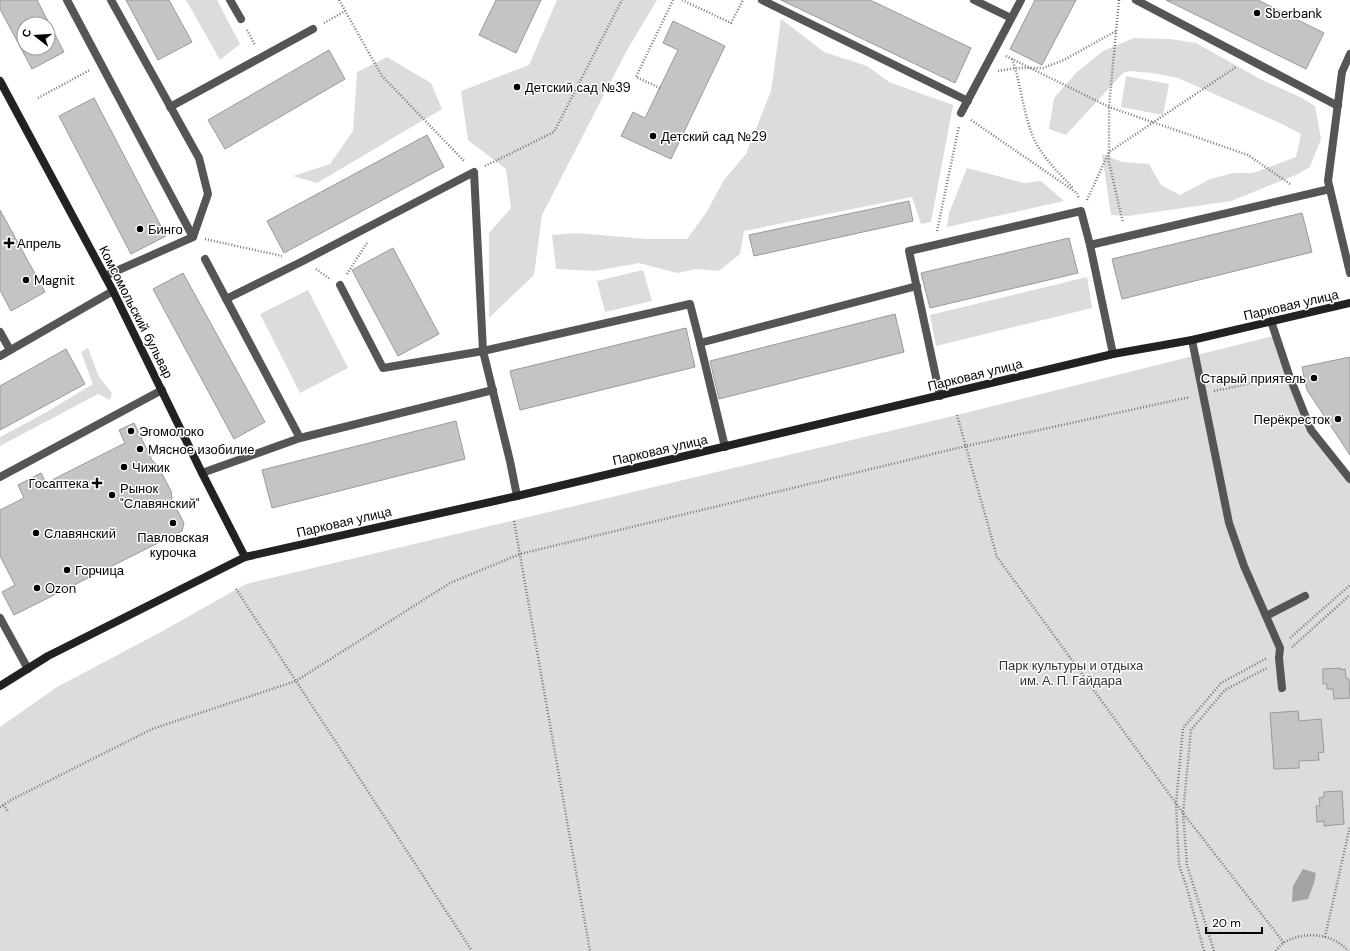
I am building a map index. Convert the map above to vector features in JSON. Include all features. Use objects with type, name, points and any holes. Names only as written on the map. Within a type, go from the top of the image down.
[{"type":"street","name":"Комсомольский бульвар","points":[[0,81],[113,291],[202,473],[245,556]]},
{"type":"street","name":"Парковая улица","points":[[0,686],[48,656],[245,556],[517,496],[1113,354],[1192,340],[1350,303]]},
{"type":"lane","points":[[67,0],[193,237]]},
{"type":"lane","points":[[105,276],[193,237],[208,194],[198,158],[111,0]]},
{"type":"lane","points":[[230,0],[241,19]]},
{"type":"lane","points":[[762,0],[968,101]]},
{"type":"lane","points":[[974,0],[1011,18]]},
{"type":"lane","points":[[961,113],[1021,0]]},
{"type":"lane","points":[[1136,0],[1338,106]]},
{"type":"lane","points":[[170,107],[313,29]]},
{"type":"lane","points":[[1350,54],[1342,72],[1328,181],[1350,273]]},
{"type":"lane","points":[[226,299],[303,261],[474,172],[483,351],[517,496]]},
{"type":"lane","points":[[1090,244],[1330,189]]},
{"type":"lane","points":[[940,396],[909,251],[1081,211],[1090,244],[1113,354]]},
{"type":"lane","points":[[205,260],[300,438]]},
{"type":"lane","points":[[340,286],[383,368],[483,351],[690,304],[724,447]]},
{"type":"lane","points":[[700,343],[917,286]]},
{"type":"lane","points":[[0,356],[113,291]]},
{"type":"lane","points":[[1271,321],[1289,375],[1311,430],[1350,479]]},
{"type":"lane","points":[[0,332],[10,350]]},
{"type":"lane","points":[[1192,340],[1229,523],[1244,566],[1280,648],[1282,688]]},
{"type":"lane","points":[[0,477],[162,390]]},
{"type":"lane","points":[[202,473],[300,438],[493,390]]},
{"type":"lane","points":[[1266,616],[1305,596]]},
{"type":"lane","points":[[0,618],[28,669]]},
{"type":"path","points":[[339,0],[382,76],[474,172],[554,132],[622,0]]},
{"type":"path","points":[[660,88],[636,77],[673,0]]},
{"type":"path","points":[[682,0],[731,23],[743,0]]},
{"type":"path","points":[[1119,0],[1109,107],[1109,162],[1126,236]]},
{"type":"path","points":[[313,29],[345,11]]},
{"type":"path","points":[[241,19],[262,57]]},
{"type":"path","points":[[982,73],[1015,68],[1043,68],[1064,60],[1116,30]]},
{"type":"path","points":[[994,50],[1109,107],[1248,155],[1306,195]]},
{"type":"path","points":[[1012,59],[1033,137],[1049,163],[1077,193],[1081,211]]},
{"type":"path","points":[[1081,211],[1109,152],[1248,59]]},
{"type":"path","points":[[38,98],[101,64]]},
{"type":"path","points":[[934,245],[961,113],[1077,193]]},
{"type":"path","points":[[193,237],[303,261],[340,286],[370,239]]},
{"type":"path","points":[[9,812],[2,806],[13,799],[152,729],[296,681],[450,583],[520,554],[966,446],[1289,375]]},
{"type":"path","points":[[957,415],[997,557],[1176,804],[1284,943]]},
{"type":"path","points":[[514,521],[590,951]]},
{"type":"path","points":[[1204,951],[1187,888],[1179,865],[1176,804],[1183,728],[1221,683],[1271,656],[1350,585]]},
{"type":"path","points":[[236,589],[472,951]]},
{"type":"path","points":[[1214,951],[1187,865],[1183,813],[1191,730],[1225,690],[1270,666],[1350,595]]},
{"type":"path","points":[[1325,937],[1350,826]]},
{"type":"path","points":[[1276,951],[1284,943],[1297,937],[1314,935],[1330,938],[1348,951]]},
{"type":"green space","points":[[186,0],[217,0],[240,44],[220,60]]},
{"type":"green space","points":[[557,0],[657,0],[627,50],[542,215],[534,275],[489,318],[489,233],[511,208],[506,169],[468,140],[461,91],[529,65]]},
{"type":"green space","points":[[781,19],[824,52],[867,66],[889,82],[953,105],[931,222],[921,224],[912,197],[744,231],[740,254],[719,271],[696,269],[677,273],[639,263],[594,271],[556,269],[552,235],[576,233],[647,239],[687,239],[706,213],[724,180],[746,154],[771,91]]},
{"type":"green space","points":[[1134,38],[1170,39],[1196,43],[1262,80],[1300,97],[1315,106],[1321,139],[1310,167],[1298,174],[1231,201],[1128,216],[1111,215],[1102,154],[1122,162],[1149,164],[1161,185],[1180,195],[1210,179],[1233,173],[1253,173],[1296,157],[1301,134],[1282,124],[1178,78],[1152,73],[1129,71],[1123,73],[1066,135],[1049,129],[1054,98],[1076,73],[1103,51]]},
{"type":"green space","points":[[387,57],[431,83],[442,109],[317,183],[293,176],[330,164],[353,131],[357,72]]},
{"type":"green space","points":[[1126,76],[1169,84],[1163,115],[1121,107]]},
{"type":"green space","points":[[967,168],[1024,183],[1041,181],[1064,201],[947,227],[949,213]]},
{"type":"green space","points":[[643,270],[652,301],[605,312],[597,281]]},
{"type":"green space","points":[[1087,277],[1092,308],[936,346],[930,315]]},
{"type":"green space","points":[[308,290],[348,368],[300,393],[260,314]]},
{"type":"green space","name":"Парк культуры и отдыха им. А. П. Гайдара","points":[[1277,335],[1311,430],[1350,480],[1350,951],[0,951],[0,727],[57,687],[159,633],[246,584],[957,415]]},
{"type":"green space","points":[[88,348],[99,377],[112,393],[110,400],[98,394],[0,446],[0,437],[43,414],[93,384],[81,352]]},
{"type":"shaded area","points":[[1303,869],[1316,873],[1314,883],[1308,899],[1292,902],[1293,886]]},
{"type":"building","points":[[0,0],[37,0],[45,16],[16,16],[16,39],[0,9]]},
{"type":"building","points":[[126,0],[169,0],[192,42],[158,60]]},
{"type":"building","points":[[496,0],[541,0],[516,53],[479,35]]},
{"type":"building","points":[[781,0],[870,0],[971,48],[955,83]]},
{"type":"building","points":[[1035,0],[1076,0],[1042,65],[1010,49]]},
{"type":"building","points":[[1166,0],[1258,0],[1324,33],[1306,69]]},
{"type":"building","points":[[673,21],[725,46],[671,159],[621,136],[633,112],[645,118],[678,50],[663,43]]},
{"type":"building","points":[[56,37],[64,52],[32,69],[25,56],[56,56]]},
{"type":"building","points":[[329,50],[345,79],[225,149],[208,120]]},
{"type":"building","points":[[94,98],[166,236],[131,254],[59,116]]},
{"type":"building","points":[[427,135],[444,167],[284,253],[267,221]]},
{"type":"building","points":[[909,201],[913,221],[754,256],[749,235]]},
{"type":"building","points":[[0,210],[45,292],[11,311],[0,290]]},
{"type":"building","points":[[1302,213],[1312,252],[1122,299],[1112,259]]},
{"type":"building","points":[[1069,238],[1078,273],[930,308],[921,273]]},
{"type":"building","points":[[393,248],[439,334],[398,356],[352,270]]},
{"type":"building","points":[[183,273],[265,422],[234,439],[153,289]]},
{"type":"building","points":[[895,314],[904,352],[719,399],[710,361]]},
{"type":"building","points":[[686,328],[695,367],[520,410],[510,371]]},
{"type":"building","points":[[66,349],[85,384],[0,430],[0,386]]},
{"type":"building","name":"Перёкресток","points":[[1350,357],[1350,455],[1307,390],[1302,367]]},
{"type":"building","points":[[456,421],[465,459],[272,508],[262,470]]},
{"type":"building","points":[[134,423],[153,462],[157,464],[171,491],[172,500],[184,523],[182,531],[14,615],[2,592],[15,585],[0,556],[0,510],[24,498],[18,485],[41,473],[46,483],[125,443],[119,430]]},
{"type":"building","points":[[1341,668],[1341,670],[1345,669],[1346,677],[1349,679],[1350,698],[1334,699],[1333,689],[1327,689],[1327,684],[1323,684],[1323,669]]},
{"type":"building","points":[[1298,711],[1299,721],[1321,719],[1324,752],[1318,753],[1319,760],[1299,761],[1299,768],[1274,769],[1270,713]]},
{"type":"building","points":[[1342,791],[1344,824],[1324,826],[1324,821],[1317,822],[1316,806],[1320,806],[1319,798],[1324,797],[1324,792]]},
{"type":"place","name":"Sberbank","points":[[1257,13]]},
{"type":"place","name":"Детский сад №39","points":[[517,87]]},
{"type":"place","name":"Детский сад №29","points":[[653,136]]},
{"type":"place","name":"Бинго","points":[[140,229]]},
{"type":"place","name":"Апрель","points":[[9,243]]},
{"type":"place","name":"Magnit","points":[[26,280]]},
{"type":"place","name":"Старый приятель","points":[[1314,378]]},
{"type":"place","name":"Перёкресток","points":[[1338,419]]},
{"type":"place","name":"Эгомолоко","points":[[131,431]]},
{"type":"place","name":"Мясное изобилие","points":[[140,449]]},
{"type":"place","name":"Чижик","points":[[124,467]]},
{"type":"place","name":"Госаптека","points":[[97,483]]},
{"type":"place","name":"Рынок \"Славянский\"","points":[[112,495]]},
{"type":"place","name":"Павловская курочка","points":[[173,523]]},
{"type":"place","name":"Славянский","points":[[36,533]]},
{"type":"place","name":"Горчица","points":[[67,570]]},
{"type":"place","name":"Ozon","points":[[37,588]]}]
